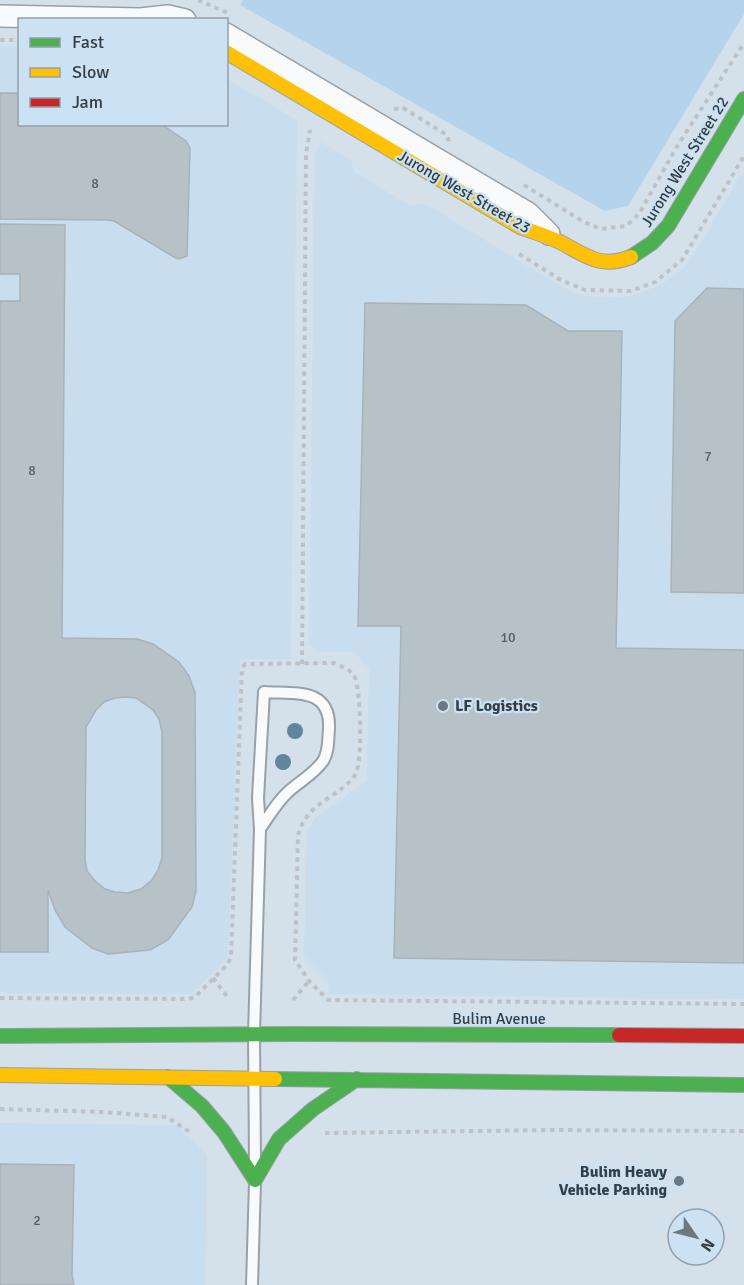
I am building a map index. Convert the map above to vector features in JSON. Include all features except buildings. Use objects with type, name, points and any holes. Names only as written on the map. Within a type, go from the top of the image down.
[{"type":"street","points":[[0,16],[94,18]]},
{"type":"street","points":[[150,18],[168,16],[176,18]]},
{"type":"street","name":"Jurong West Street 23","points":[[233,26],[528,213],[555,240]]},
{"type":"street","name":"Jurong West Street 23","points":[[228,53],[520,227],[555,240]]},
{"type":"street","name":"Jurong West Street 22","points":[[555,240],[589,258],[607,261],[626,259],[644,251],[668,226],[744,99]]},
{"type":"street","name":"Bulim Avenue","points":[[0,1036],[254,1034],[744,1036]]},
{"type":"street","points":[[0,1075],[744,1085]]},
{"type":"street","points":[[168,1077],[202,1106],[224,1132],[255,1180],[279,1139],[307,1113],[357,1079]]},
{"type":"lane","points":[[252,1285],[255,1180],[254,1034],[260,829],[258,798],[264,692],[311,696],[319,699],[325,705],[329,722],[327,750],[323,760],[287,793],[260,829]]},
{"type":"path","points":[[198,0],[222,18]]},
{"type":"path","points":[[0,40],[18,40]]},
{"type":"path","points":[[515,180],[584,222],[601,229],[626,226],[639,214],[676,148],[744,43]]},
{"type":"path","points":[[386,109],[403,108],[447,135],[452,150]]},
{"type":"path","points":[[302,664],[306,154],[311,123]]},
{"type":"path","points":[[0,998],[188,999],[195,997],[213,978],[229,999]]},
{"type":"path","points":[[293,1000],[309,981],[328,1000],[744,1004]]},
{"type":"path","points":[[0,1109],[104,1112],[167,1117],[191,1133]]},
{"type":"path","points":[[321,1133],[551,1130],[744,1131]]},
{"type":"shaded area","points":[[243,0],[744,0],[744,14],[628,206],[605,211],[240,5]]},
{"type":"shaded area","points":[[0,46],[18,46],[18,126],[228,126],[228,80],[297,120],[291,659],[240,659],[228,958],[191,994],[9,993],[0,991]]},
{"type":"shaded area","points":[[321,142],[351,160],[354,172],[411,206],[424,203],[562,287],[596,298],[631,296],[660,285],[688,264],[744,170],[744,999],[328,994],[329,982],[304,957],[307,831],[315,818],[367,781],[369,668],[354,652],[317,652],[309,645],[315,152]]},
{"type":"shaded area","points":[[0,1123],[177,1125],[207,1155],[205,1285],[0,1285]]},
{"type":"traffic: fast","points":[[631,257],[652,243],[668,226],[744,99]]},
{"type":"traffic: fast","points":[[0,1036],[619,1035]]},
{"type":"traffic: fast","points":[[168,1077],[202,1106],[224,1132],[255,1180],[279,1139],[313,1109],[357,1079]]},
{"type":"traffic: fast","points":[[275,1079],[744,1085]]},
{"type":"traffic: slow","points":[[228,53],[520,227],[555,240],[594,259],[611,262],[631,257]]},
{"type":"traffic: slow","points":[[0,1075],[275,1079]]},
{"type":"traffic: jam","points":[[619,1035],[744,1036]]},
{"type":"place","name":"LF Logistics","points":[[443,706]]},
{"type":"place","name":"Bulim Heavy Vehicle Parking","points":[[679,1181]]}]
